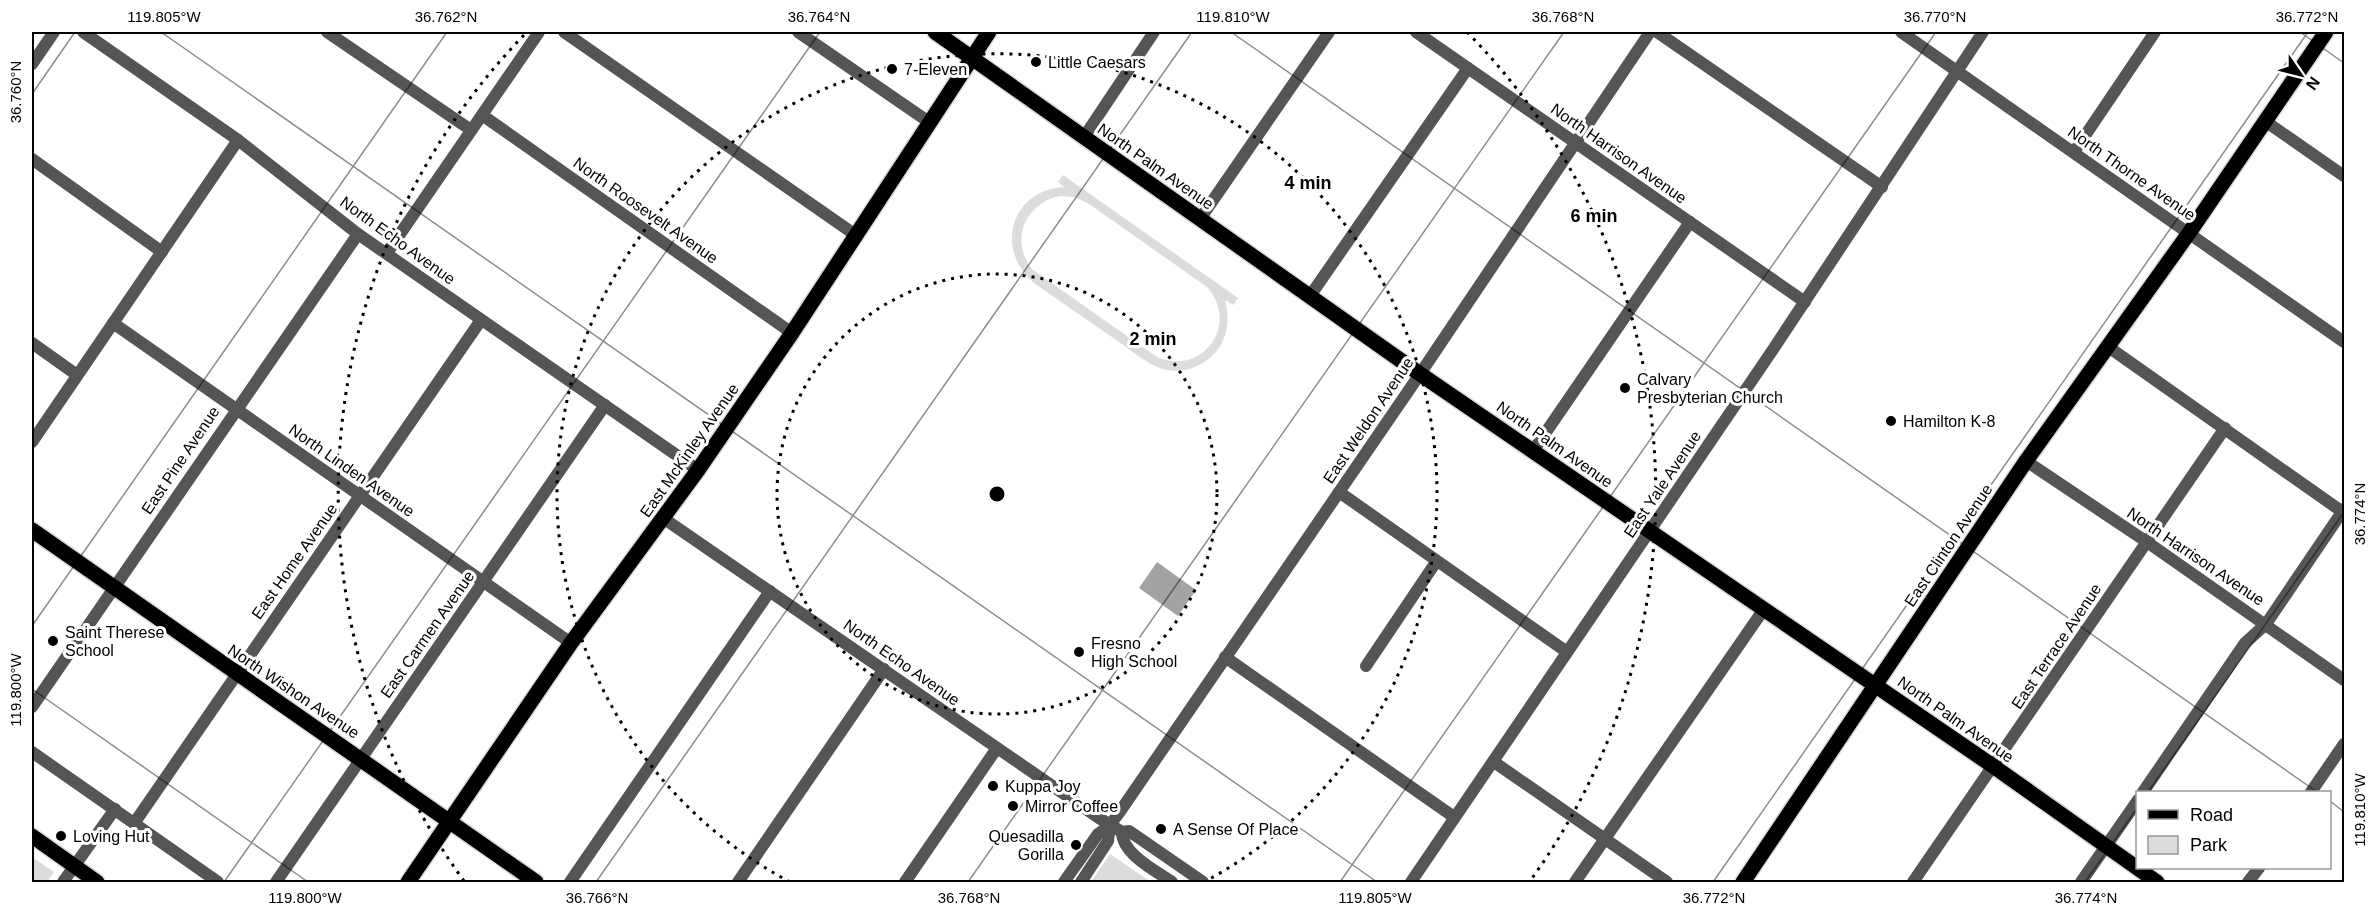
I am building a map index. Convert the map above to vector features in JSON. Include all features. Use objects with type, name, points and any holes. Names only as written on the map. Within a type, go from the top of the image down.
[{"type":"main road","name":"North Palm Avenue","points":[[935,32],[1420,374],[1994,766],[2136,867]]},
{"type":"main road","name":"East McKinley Avenue","points":[[408,882],[571,643],[698,470],[792,333],[989,32]]},
{"type":"main road","name":"East Clinton Avenue","points":[[1743,882],[2026,461],[2189,233],[2326,32]]},
{"type":"main road","name":"North Wishon Avenue","points":[[32,530],[536,882]]},
{"type":"main road","points":[[32,836],[97,882]]},
{"type":"main road","name":"North Palm Avenue","points":[[2139,869],[2157,882]]},
{"type":"street","points":[[32,64],[54,32]]},
{"type":"street","name":"North Echo Avenue","points":[[83,32],[238,140],[358,234],[698,470]]},
{"type":"street","points":[[327,32],[471,130]]},
{"type":"street","points":[[387,253],[539,32]]},
{"type":"street","points":[[564,32],[857,236]]},
{"type":"street","points":[[798,32],[929,122]]},
{"type":"street","points":[[1084,137],[1154,32]]},
{"type":"street","points":[[1200,219],[1329,32]]},
{"type":"street","name":"North Harrison Avenue","points":[[1416,32],[1805,302]]},
{"type":"street","name":"East Weldon Avenue","points":[[1064,882],[1098,834],[1110,825],[1226,657],[1650,32]]},
{"type":"street","points":[[1657,32],[1882,187]]},
{"type":"street","name":"North Thorne Avenue","points":[[1901,32],[2344,342]]},
{"type":"street","name":"East Yale Avenue","points":[[1411,882],[1805,302],[1983,32]]},
{"type":"street","points":[[2074,152],[2155,32]]},
{"type":"street","points":[[1310,296],[1468,68]]},
{"type":"street","name":"North Roosevelt Avenue","points":[[482,115],[792,333]]},
{"type":"street","points":[[2265,121],[2344,176]]},
{"type":"street","points":[[32,442],[238,140]]},
{"type":"street","points":[[32,159],[162,252]]},
{"type":"street","points":[[1533,451],[1690,222]]},
{"type":"street","name":"East Pine Avenue","points":[[32,707],[358,234]]},
{"type":"street","name":"East Home Avenue","points":[[135,822],[481,320]]},
{"type":"street","name":"North Linden Avenue","points":[[113,323],[571,643]]},
{"type":"street","points":[[32,343],[77,375]]},
{"type":"street","points":[[2107,346],[2344,512],[2266,624],[2245,643],[2144,791]]},
{"type":"street","name":"East Carmen Avenue","points":[[276,882],[604,405]]},
{"type":"street","name":"East Terrace Avenue","points":[[1913,882],[2225,428]]},
{"type":"street","name":"North Harrison Avenue","points":[[2026,461],[2147,542],[2344,680]]},
{"type":"street","points":[[1339,492],[1567,652]]},
{"type":"street","name":"North Echo Avenue","points":[[663,518],[1110,825],[1122,832],[1129,831],[1203,882]]},
{"type":"street","points":[[1366,666],[1436,562]]},
{"type":"street","points":[[570,882],[770,591]]},
{"type":"street","points":[[1575,882],[1764,609]]},
{"type":"street","points":[[1226,657],[1454,818]]},
{"type":"street","points":[[738,882],[884,669]]},
{"type":"street","points":[[2311,791],[2344,744]]},
{"type":"street","points":[[905,882],[997,748]]},
{"type":"street","points":[[32,752],[218,882]]},
{"type":"street","points":[[1494,762],[1666,882]]},
{"type":"street","points":[[2080,882],[2136,803]]},
{"type":"street","points":[[63,882],[115,809]]},
{"type":"street","name":"East Weldon Avenue","points":[[1081,882],[1108,841],[1110,825]]},
{"type":"street","points":[[1122,832],[1122,839],[1132,852],[1172,882]]},
{"type":"street","points":[[2248,882],[2258,869]]},
{"type":"green space","points":[[1063,175],[1238,298],[1233,305],[1225,300],[1227,322],[1225,336],[1218,349],[1208,360],[1190,369],[1177,371],[1151,364],[1034,283],[1022,269],[1014,254],[1012,238],[1014,223],[1031,198],[1046,191],[1064,187],[1058,182]],"holes":[[[1060,196],[1075,197],[1089,204],[1207,287],[1216,301],[1220,316],[1218,331],[1212,343],[1202,353],[1189,360],[1174,361],[1157,357],[1033,270],[1022,248],[1024,225],[1029,215],[1048,200]]]},
{"type":"green space","points":[[1110,854],[1151,882],[1091,882]]},
{"type":"green space","points":[[32,857],[54,872],[47,882],[32,882]]},
{"type":"shaded area","points":[[1157,562],[1196,590],[1178,616],[1139,588]]},
{"type":"place","name":"Little Caesars","points":[[1036,62]]},
{"type":"place","name":"7-Eleven","points":[[892,69]]},
{"type":"place","name":"Calvary Presbyterian Church","points":[[1625,388]]},
{"type":"place","name":"Hamilton K-8","points":[[1891,421]]},
{"type":"place","name":"Saint Therese School","points":[[53,641]]},
{"type":"place","name":"Fresno High School","points":[[1079,652]]},
{"type":"place","name":"Kuppa Joy","points":[[993,786]]},
{"type":"place","name":"Mirror Coffee","points":[[1013,806]]},
{"type":"place","name":"A Sense Of Place","points":[[1161,829]]},
{"type":"place","name":"Loving Hut","points":[[61,836]]},
{"type":"place","name":"Quesadilla Gorilla","points":[[1076,845]]}]
